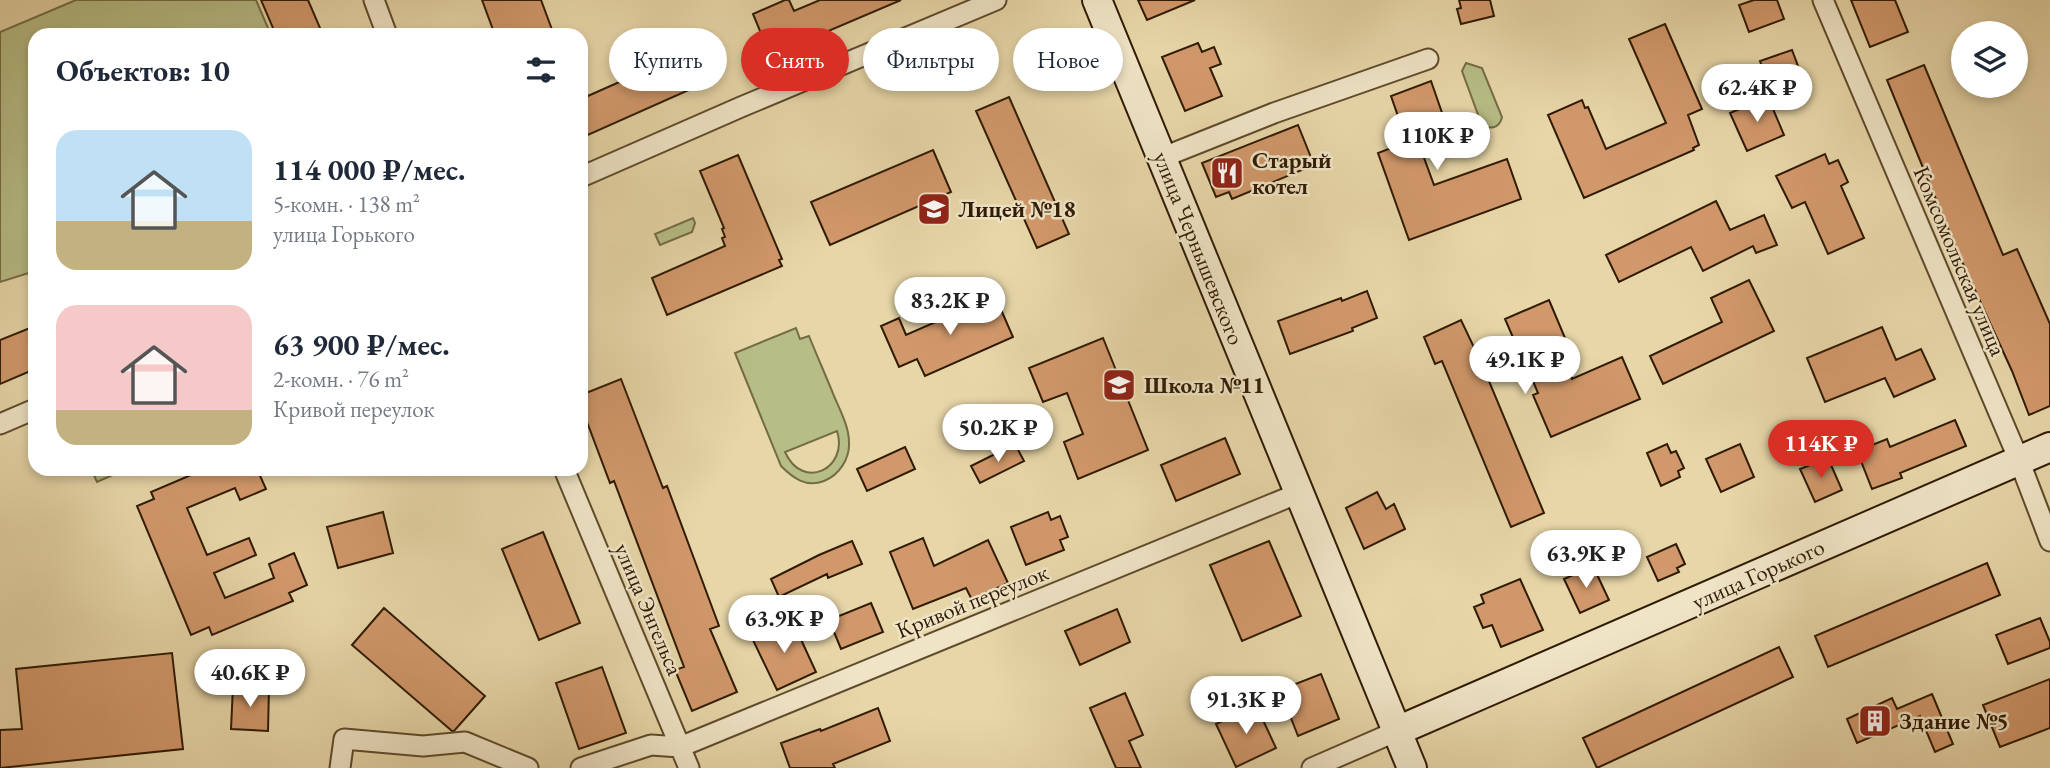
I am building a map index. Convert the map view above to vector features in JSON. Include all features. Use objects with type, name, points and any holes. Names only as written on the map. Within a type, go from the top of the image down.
[{"type":"main road","name":"улица Чернышевского","points":[[1097,0],[1412,768]]},
{"type":"main road","name":"улица Горького","points":[[1397,732],[2050,447]]},
{"type":"street","points":[[374,0],[384,28]]},
{"type":"street","points":[[588,174],[996,0]]},
{"type":"street","name":"Комсомольская улица","points":[[1823,0],[2019,460],[2050,541]]},
{"type":"street","points":[[1161,158],[1274,113],[1428,59]]},
{"type":"street","points":[[0,424],[28,412]]},
{"type":"street","name":"улица Энгельса","points":[[567,476],[689,768]]},
{"type":"street","name":"Кривой переулок","points":[[581,768],[651,745],[680,747],[1299,493]]},
{"type":"street","name":"улица Горького","points":[[1312,768],[1397,732]]},
{"type":"street","points":[[340,768],[344,738],[423,746],[465,742],[528,768]]},
{"type":"green space","points":[[76,0],[256,0],[268,28],[28,28],[28,273],[0,282],[0,32]]},
{"type":"green space","points":[[1466,63],[1482,68],[1502,117],[1500,123],[1492,128],[1486,127],[1480,120],[1462,71]]},
{"type":"green space","points":[[693,218],[695,223],[692,232],[660,245],[655,234]]},
{"type":"green space","points":[[796,328],[800,339],[809,336],[849,436],[845,460],[834,475],[824,481],[811,483],[795,478],[781,466],[735,353]],"holes":[[[837,431],[839,444],[831,464],[813,473],[802,471],[785,452]]]},
{"type":"green space","points":[[94,476],[110,476],[97,482]]},
{"type":"building","points":[[261,0],[308,0],[320,28],[273,28]]},
{"type":"building","points":[[482,0],[541,0],[551,28],[492,28]]},
{"type":"building","points":[[785,0],[789,0],[794,11],[820,0],[901,0],[835,28],[759,28],[753,14]]},
{"type":"building","points":[[1138,0],[1195,0],[1147,20]]},
{"type":"building","points":[[1459,0],[1490,0],[1494,16],[1461,24],[1457,9],[1461,8]]},
{"type":"building","points":[[1754,0],[1777,0],[1784,19],[1749,32],[1739,5]]},
{"type":"building","points":[[1851,0],[1895,0],[1908,32],[1870,47]]},
{"type":"building","points":[[1665,24],[1702,109],[1688,115],[1699,145],[1693,148],[1694,150],[1584,198],[1548,115],[1582,100],[1585,108],[1588,107],[1606,149],[1666,123],[1629,39]]},
{"type":"building","points":[[1198,43],[1202,52],[1214,47],[1221,64],[1210,68],[1222,96],[1185,111],[1162,57]]},
{"type":"building","points":[[1792,50],[1801,74],[1769,86],[1760,61]]},
{"type":"building","points":[[1924,65],[2003,255],[2017,249],[2050,324],[2050,406],[2029,415],[1958,253],[1887,80]]},
{"type":"building","points":[[1431,81],[1449,133],[1419,144],[1434,185],[1507,159],[1521,199],[1409,240],[1378,153],[1407,142],[1391,96]]},
{"type":"building","points":[[609,87],[609,91],[687,91],[588,135],[588,96]]},
{"type":"building","points":[[1009,97],[1069,234],[1037,248],[976,111]]},
{"type":"building","points":[[1768,97],[1784,135],[1747,151],[1730,113]]},
{"type":"building","points":[[1298,125],[1314,165],[1232,199],[1229,192],[1216,197],[1202,163]]},
{"type":"building","points":[[933,150],[951,192],[830,245],[811,202]]},
{"type":"building","points":[[1825,154],[1829,164],[1838,160],[1848,182],[1841,186],[1864,238],[1828,254],[1805,202],[1792,208],[1776,176]]},
{"type":"building","points":[[738,155],[782,259],[779,260],[782,266],[667,315],[652,278],[725,246],[722,238],[725,237],[724,228],[700,171]]},
{"type":"building","points":[[1716,201],[1730,230],[1764,215],[1777,245],[1756,253],[1753,246],[1703,271],[1691,247],[1619,282],[1606,255]]},
{"type":"building","points":[[1749,280],[1774,331],[1663,384],[1650,356],[1722,322],[1711,298]]},
{"type":"building","points":[[1367,291],[1377,318],[1352,328],[1353,331],[1290,354],[1278,321]]},
{"type":"building","points":[[995,296],[1013,337],[925,376],[917,359],[899,367],[881,326],[899,318],[906,335]]},
{"type":"building","points":[[1549,300],[1565,338],[1556,342],[1572,379],[1622,357],[1640,399],[1551,437],[1533,395],[1538,393],[1523,358],[1486,374],[1544,513],[1511,527],[1442,361],[1435,364],[1424,337],[1461,320],[1479,358],[1515,342],[1505,319]]},
{"type":"building","points":[[1882,327],[1896,360],[1921,349],[1935,379],[1894,397],[1885,378],[1825,402],[1807,358]]},
{"type":"building","points":[[28,329],[28,372],[0,384],[0,340]]},
{"type":"building","points":[[1103,338],[1148,450],[1078,479],[1064,442],[1083,434],[1067,393],[1043,402],[1029,368]]},
{"type":"building","points":[[621,379],[663,488],[667,486],[719,626],[710,629],[737,692],[692,711],[675,670],[684,667],[614,481],[610,483],[588,425],[588,392]]},
{"type":"building","points":[[1955,420],[1966,446],[1900,473],[1902,478],[1872,489],[1857,451],[1887,439],[1890,447]]},
{"type":"building","points":[[1225,438],[1240,474],[1176,501],[1161,465]]},
{"type":"building","points":[[1015,444],[1024,461],[980,483],[971,466]]},
{"type":"building","points":[[1667,444],[1671,453],[1676,451],[1684,468],[1678,471],[1680,477],[1661,486],[1647,453]]},
{"type":"building","points":[[1740,444],[1754,477],[1721,492],[1706,459]]},
{"type":"building","points":[[905,447],[915,469],[867,491],[857,469]]},
{"type":"building","points":[[1828,458],[1842,490],[1815,502],[1800,469]]},
{"type":"building","points":[[189,476],[260,476],[266,489],[240,500],[235,488],[187,508],[207,555],[249,538],[256,555],[214,573],[225,598],[274,578],[269,564],[294,553],[307,585],[289,593],[293,601],[212,635],[209,627],[191,635],[137,506],[154,499],[151,492]]},
{"type":"building","points":[[1377,492],[1386,509],[1394,504],[1405,529],[1364,549],[1346,508]]},
{"type":"building","points":[[383,512],[393,553],[338,568],[327,527]]},
{"type":"building","points":[[1048,512],[1051,520],[1060,516],[1068,537],[1060,540],[1064,550],[1026,565],[1011,527]]},
{"type":"building","points":[[543,532],[580,623],[539,640],[502,549]]},
{"type":"building","points":[[923,538],[934,566],[988,540],[1008,583],[972,600],[966,588],[913,609],[890,552]]},
{"type":"building","points":[[852,541],[862,564],[828,578],[827,574],[779,597],[771,579]]},
{"type":"building","points":[[1269,541],[1301,616],[1242,641],[1210,565]]},
{"type":"building","points":[[1676,544],[1685,564],[1677,568],[1679,572],[1658,581],[1647,557]]},
{"type":"building","points":[[1987,563],[2000,595],[1828,667],[1815,636]]},
{"type":"building","points":[[1593,566],[1609,600],[1580,613],[1564,579]]},
{"type":"building","points":[[1520,579],[1543,630],[1501,647],[1492,625],[1483,628],[1474,607],[1484,603],[1481,595]]},
{"type":"building","points":[[871,603],[883,632],[841,649],[829,620]]},
{"type":"building","points":[[384,608],[485,696],[454,731],[352,645]]},
{"type":"building","points":[[1117,609],[1130,642],[1080,665],[1065,631]]},
{"type":"building","points":[[2040,618],[2050,648],[2008,664],[1996,635]]},
{"type":"building","points":[[792,620],[816,672],[777,690],[752,638]]},
{"type":"building","points":[[1779,647],[1793,677],[1597,768],[1583,738]]},
{"type":"building","points":[[172,653],[183,749],[0,768],[0,730],[22,729],[16,669]]},
{"type":"building","points":[[602,667],[626,733],[579,749],[556,683]]},
{"type":"building","points":[[1321,674],[1339,719],[1298,736],[1280,690]]},
{"type":"building","points":[[2050,679],[2050,728],[2000,747],[1983,705]]},
{"type":"building","points":[[233,686],[269,688],[268,731],[231,729]]},
{"type":"building","points":[[1125,693],[1143,735],[1129,741],[1141,768],[1116,768],[1090,708]]},
{"type":"building","points":[[1932,694],[1953,744],[1935,752],[1920,716],[1857,743],[1847,719],[1892,698],[1897,709]]},
{"type":"building","points":[[1256,705],[1276,748],[1236,767],[1216,724]]},
{"type":"building","points":[[878,708],[890,741],[833,764],[835,768],[790,768],[781,743],[820,729],[821,731]]},
{"type":"place","name":"Старый котел","points":[[1227,173]]},
{"type":"place","name":"Лицей №18","points":[[934,209]]},
{"type":"place","name":"Школа №11","points":[[1119,385]]},
{"type":"place","name":"Здание №5","points":[[1875,721]]}]
